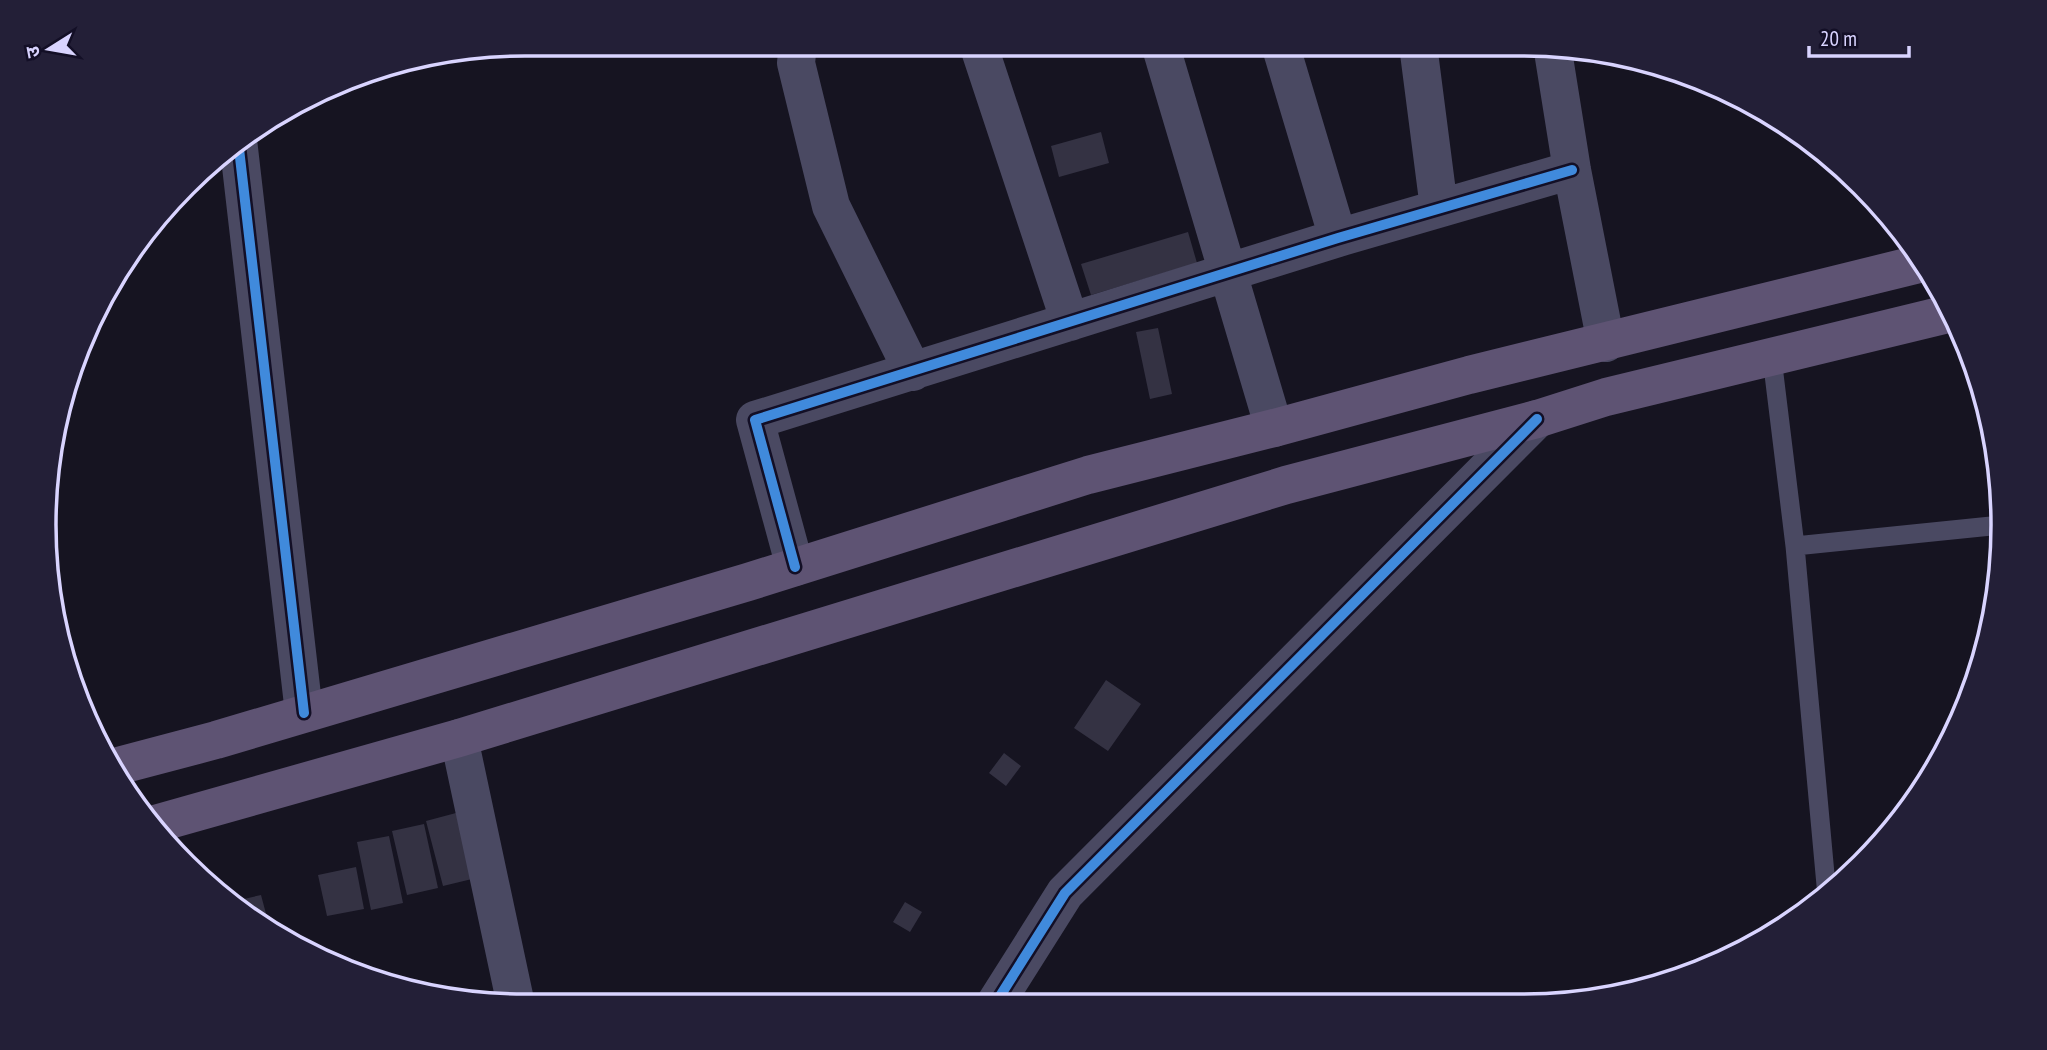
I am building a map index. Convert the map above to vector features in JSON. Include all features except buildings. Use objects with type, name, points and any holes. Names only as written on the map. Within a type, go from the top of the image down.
[{"type":"main road","points":[[122,765],[795,567],[1088,475],[1458,378],[1913,266]]},
{"type":"main road","points":[[162,822],[459,738],[1286,485],[1537,419],[1606,397],[1942,316]]},
{"type":"main road","points":[[1689,322],[1705,374]]},
{"type":"street","points":[[797,56],[796,63],[831,206],[913,372]]},
{"type":"street","points":[[982,56],[1070,321]]},
{"type":"street","points":[[1164,56],[1274,428]]},
{"type":"street","points":[[1284,56],[1338,239]]},
{"type":"street","points":[[1419,56],[1439,208]]},
{"type":"street","points":[[1554,57],[1572,170],[1606,343]]},
{"type":"street","points":[[239,153],[304,713]]},
{"type":"street","points":[[795,567],[755,420],[1439,208],[1572,170]]},
{"type":"street","points":[[1001,994],[1065,893],[1537,419]]},
{"type":"street","points":[[459,738],[514,994]]},
{"type":"lane","points":[[1772,358],[1795,546],[1826,882]]},
{"type":"lane","points":[[1795,546],[1991,526]]},
{"type":"cycle path","points":[[239,153],[304,713]]},
{"type":"cycle path","points":[[795,567],[755,420],[1338,238],[1572,170]]},
{"type":"cycle path","points":[[1001,994],[1065,893],[1537,419]]}]
